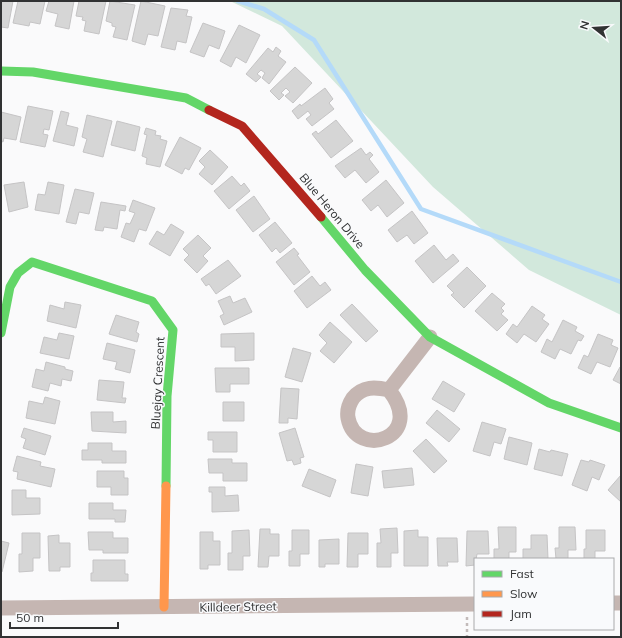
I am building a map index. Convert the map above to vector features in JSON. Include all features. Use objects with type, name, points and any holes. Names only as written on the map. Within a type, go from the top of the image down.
[{"type":"street","name":"Blue Heron Drive","points":[[1,71],[33,72],[186,98],[242,126],[280,166],[365,270],[430,338],[549,403],[621,428]]},
{"type":"street","name":"Bluejay Crescent","points":[[1,333],[10,287],[18,273],[32,262],[152,301],[172,330],[167,396],[164,608]]},
{"type":"street","points":[[389,390],[430,338]]},
{"type":"street","name":"Killdeer Street","points":[[1,608],[471,605]]},
{"type":"path","points":[[467,637],[471,605]]},
{"type":"green space","points":[[230,1],[621,1],[621,315],[529,270],[433,187],[282,26]]},
{"type":"building","points":[[1,1],[13,1],[8,28],[1,27]]},
{"type":"building","points":[[18,1],[45,1],[40,24],[30,22],[29,26],[13,23]]},
{"type":"building","points":[[49,1],[74,1],[69,29],[55,26],[58,14],[46,11]]},
{"type":"building","points":[[79,1],[106,1],[99,34],[84,31],[86,21],[82,20],[83,17],[76,16]]},
{"type":"building","points":[[110,1],[135,5],[127,40],[113,37],[116,27],[112,26],[112,23],[106,21]]},
{"type":"building","points":[[141,1],[165,6],[158,36],[148,34],[145,45],[132,41]]},
{"type":"building","points":[[171,8],[188,10],[186,16],[192,17],[186,43],[177,41],[175,50],[161,47]]},
{"type":"building","points":[[203,23],[225,31],[219,49],[209,45],[204,57],[190,52]]},
{"type":"building","points":[[239,25],[260,35],[246,63],[236,57],[231,67],[220,61]]},
{"type":"building","points":[[276,47],[281,51],[278,56],[286,62],[269,84],[262,78],[265,73],[261,70],[257,74],[261,77],[256,82],[246,74],[268,48],[273,52]]},
{"type":"building","points":[[295,67],[312,83],[293,103],[285,96],[290,92],[286,88],[281,93],[284,95],[279,100],[270,91]]},
{"type":"building","points":[[325,88],[333,99],[329,103],[334,109],[312,126],[306,119],[311,115],[308,111],[298,119],[292,111]]},
{"type":"building","points":[[28,106],[53,111],[49,130],[44,129],[43,134],[48,135],[45,147],[20,142]]},
{"type":"building","points":[[61,111],[69,113],[66,125],[78,128],[74,146],[53,141]]},
{"type":"building","points":[[1,112],[21,117],[16,140],[4,138],[3,142],[1,141]]},
{"type":"building","points":[[87,115],[112,121],[103,157],[83,152],[87,139],[82,137]]},
{"type":"building","points":[[336,120],[353,141],[331,158],[312,134],[316,131],[318,134]]},
{"type":"building","points":[[117,121],[140,127],[135,151],[111,145]]},
{"type":"building","points":[[146,128],[156,131],[155,135],[161,136],[160,139],[167,141],[160,167],[146,164],[147,158],[142,156],[147,135],[144,134]]},
{"type":"building","points":[[180,137],[201,148],[189,170],[185,168],[182,174],[165,165]]},
{"type":"building","points":[[361,148],[366,155],[370,152],[373,155],[369,159],[379,172],[366,183],[355,170],[345,178],[335,166]]},
{"type":"building","points":[[210,150],[228,167],[212,185],[199,174],[205,167],[199,161]]},
{"type":"building","points":[[232,176],[241,186],[244,183],[250,191],[229,209],[214,191]]},
{"type":"building","points":[[386,180],[404,203],[387,217],[378,205],[371,211],[362,200]]},
{"type":"building","points":[[24,182],[28,207],[9,212],[4,185]]},
{"type":"building","points":[[48,182],[64,185],[59,214],[35,210],[38,194],[45,195]]},
{"type":"building","points":[[75,189],[94,193],[89,214],[79,212],[76,224],[66,222]]},
{"type":"building","points":[[254,196],[270,219],[253,232],[236,210]]},
{"type":"building","points":[[133,200],[155,208],[146,231],[139,229],[134,242],[121,237],[126,223],[130,224],[135,213],[129,211]]},
{"type":"building","points":[[101,202],[126,206],[125,211],[120,210],[117,229],[104,227],[103,231],[95,230]]},
{"type":"building","points":[[412,211],[428,233],[414,244],[407,235],[397,242],[388,230]]},
{"type":"building","points":[[275,222],[292,243],[280,253],[276,248],[272,252],[259,235]]},
{"type":"building","points":[[171,224],[184,232],[170,256],[149,244],[157,231],[164,235]]},
{"type":"building","points":[[198,235],[211,248],[203,256],[208,261],[197,273],[184,260],[189,255],[183,249]]},
{"type":"building","points":[[434,245],[446,260],[453,254],[459,261],[433,283],[415,261]]},
{"type":"building","points":[[294,248],[299,254],[297,255],[310,272],[294,285],[276,262]]},
{"type":"building","points":[[228,260],[241,276],[216,294],[209,284],[206,286],[201,279]]},
{"type":"building","points":[[467,267],[486,286],[464,308],[451,295],[454,293],[447,286]]},
{"type":"building","points":[[312,276],[320,286],[325,282],[331,290],[307,308],[294,291]]},
{"type":"building","points":[[492,293],[505,304],[501,308],[504,311],[501,314],[508,320],[497,331],[475,311]]},
{"type":"building","points":[[230,296],[233,303],[245,298],[252,312],[224,325],[220,316],[224,314],[218,301]]},
{"type":"building","points":[[65,302],[81,305],[76,328],[47,321],[50,305],[64,309]]},
{"type":"building","points":[[352,304],[378,331],[366,342],[340,315]]},
{"type":"building","points":[[532,306],[545,315],[542,319],[549,324],[536,342],[524,334],[517,343],[506,334],[513,324],[517,327]]},
{"type":"building","points":[[116,315],[139,322],[136,332],[139,334],[137,342],[109,334]]},
{"type":"building","points":[[563,320],[577,327],[575,331],[584,336],[581,341],[578,340],[571,354],[560,349],[555,359],[541,352],[547,339],[552,342]]},
{"type":"building","points":[[330,322],[352,342],[334,363],[320,351],[327,343],[319,335]]},
{"type":"building","points":[[59,333],[74,336],[69,359],[40,353],[44,337],[57,340]]},
{"type":"building","points":[[254,333],[254,360],[235,361],[235,347],[221,347],[221,334]]},
{"type":"building","points":[[598,334],[613,340],[611,345],[618,348],[610,367],[597,362],[591,374],[578,368],[584,355],[588,357]]},
{"type":"building","points":[[107,343],[135,350],[130,373],[115,369],[117,362],[103,359]]},
{"type":"building","points":[[293,348],[311,353],[302,382],[285,377]]},
{"type":"building","points":[[46,362],[65,367],[65,369],[73,371],[71,381],[62,379],[61,386],[50,383],[48,391],[32,387],[36,369],[44,371]]},
{"type":"building","points":[[620,367],[621,368],[621,384],[613,380]]},
{"type":"building","points":[[215,368],[249,368],[249,384],[230,384],[230,392],[216,392]]},
{"type":"building","points":[[99,380],[124,382],[122,398],[126,398],[125,403],[97,400]]},
{"type":"building","points":[[443,381],[465,394],[454,412],[432,399]]},
{"type":"building","points":[[281,388],[299,389],[297,419],[288,418],[288,423],[279,423]]},
{"type":"building","points":[[45,397],[60,401],[55,424],[26,418],[29,401],[43,404]]},
{"type":"building","points":[[223,402],[244,402],[244,421],[223,421]]},
{"type":"building","points":[[437,410],[460,429],[449,442],[426,423]]},
{"type":"building","points":[[91,412],[113,412],[113,422],[126,421],[126,433],[92,431]]},
{"type":"building","points":[[482,422],[506,429],[501,444],[494,442],[490,456],[473,451]]},
{"type":"building","points":[[24,428],[51,436],[45,455],[23,448],[26,439],[21,437]]},
{"type":"building","points":[[295,428],[304,457],[300,458],[301,463],[294,465],[292,460],[287,461],[279,433]]},
{"type":"building","points":[[208,432],[237,432],[237,452],[213,452],[213,440],[208,440]]},
{"type":"building","points":[[509,437],[532,443],[527,465],[504,459]]},
{"type":"building","points":[[426,439],[447,461],[434,473],[413,451]]},
{"type":"building","points":[[88,443],[112,443],[112,451],[126,451],[126,463],[102,463],[102,460],[82,460],[82,450],[88,450]]},
{"type":"building","points":[[539,449],[568,454],[562,476],[534,469]]},
{"type":"building","points":[[17,456],[41,462],[40,466],[55,469],[51,487],[17,479],[18,472],[13,471]]},
{"type":"building","points":[[208,459],[232,459],[232,463],[247,463],[247,481],[223,481],[223,473],[209,473]]},
{"type":"building","points":[[581,460],[589,462],[590,460],[605,465],[599,480],[592,477],[587,491],[572,485]]},
{"type":"building","points":[[356,464],[373,467],[368,496],[351,493]]},
{"type":"building","points":[[412,468],[414,485],[384,488],[382,471]]},
{"type":"building","points":[[309,469],[336,480],[330,497],[302,486]]},
{"type":"building","points":[[97,471],[124,471],[124,478],[128,478],[128,495],[111,495],[111,487],[97,487]]},
{"type":"building","points":[[621,475],[621,502],[608,490]]},
{"type":"building","points":[[209,487],[225,487],[225,496],[238,495],[239,511],[212,512],[212,492],[209,492]]},
{"type":"building","points":[[12,490],[26,490],[26,498],[40,498],[40,514],[12,515]]},
{"type":"building","points":[[89,503],[113,503],[113,510],[126,510],[125,522],[115,522],[115,519],[89,519]]},
{"type":"building","points":[[498,527],[516,527],[516,552],[509,552],[509,558],[494,558],[494,549],[499,549]]},
{"type":"building","points":[[559,527],[575,527],[576,550],[568,550],[568,558],[556,558],[555,548],[559,548]]},
{"type":"building","points":[[397,528],[398,553],[391,553],[391,567],[377,567],[377,543],[381,543],[380,529]]},
{"type":"building","points":[[260,529],[270,529],[270,534],[279,534],[279,556],[269,556],[268,567],[258,567]]},
{"type":"building","points":[[249,530],[250,556],[243,556],[243,570],[228,570],[228,553],[232,553],[232,531]]},
{"type":"building","points":[[292,530],[309,530],[309,554],[300,554],[300,566],[289,566],[289,551],[292,551]]},
{"type":"building","points":[[418,530],[418,537],[428,537],[428,566],[404,566],[404,531]]},
{"type":"building","points":[[586,530],[605,530],[605,551],[595,551],[595,558],[584,558],[584,549],[586,549]]},
{"type":"building","points":[[467,531],[488,531],[489,554],[477,554],[476,558],[474,558],[474,565],[466,566]]},
{"type":"building","points":[[88,532],[113,532],[113,538],[128,538],[128,553],[103,553],[103,550],[89,550]]},
{"type":"building","points":[[200,532],[213,532],[213,541],[220,541],[220,565],[208,565],[208,569],[200,569]]},
{"type":"building","points":[[22,533],[40,533],[40,558],[33,558],[33,571],[19,572],[19,554],[22,554]]},
{"type":"building","points":[[348,533],[368,533],[368,554],[358,554],[358,567],[347,567]]},
{"type":"building","points":[[59,535],[59,543],[70,543],[70,567],[60,567],[60,571],[49,571],[48,536]]},
{"type":"building","points":[[531,535],[547,535],[548,558],[523,558],[523,549],[531,549]]},
{"type":"building","points":[[437,538],[457,538],[458,562],[447,562],[448,566],[438,566]]},
{"type":"building","points":[[339,539],[339,564],[325,564],[325,567],[319,567],[319,540]]},
{"type":"building","points":[[1,541],[9,543],[2,572],[1,571]]},
{"type":"building","points":[[93,560],[125,560],[125,574],[128,574],[128,581],[91,581],[91,573],[93,573]]},
{"type":"waterway","points":[[238,1],[264,9],[314,40],[421,209],[621,282]]},
{"type":"traffic: fast","points":[[1,71],[33,72],[186,98],[209,110]]},
{"type":"traffic: fast","points":[[321,217],[365,270],[430,337],[549,403],[621,428]]},
{"type":"traffic: fast","points":[[1,333],[10,287],[18,273],[32,262],[152,301],[173,330],[167,396],[166,486]]},
{"type":"traffic: slow","points":[[164,607],[166,486]]},
{"type":"traffic: jam","points":[[209,110],[242,126],[321,217]]}]
